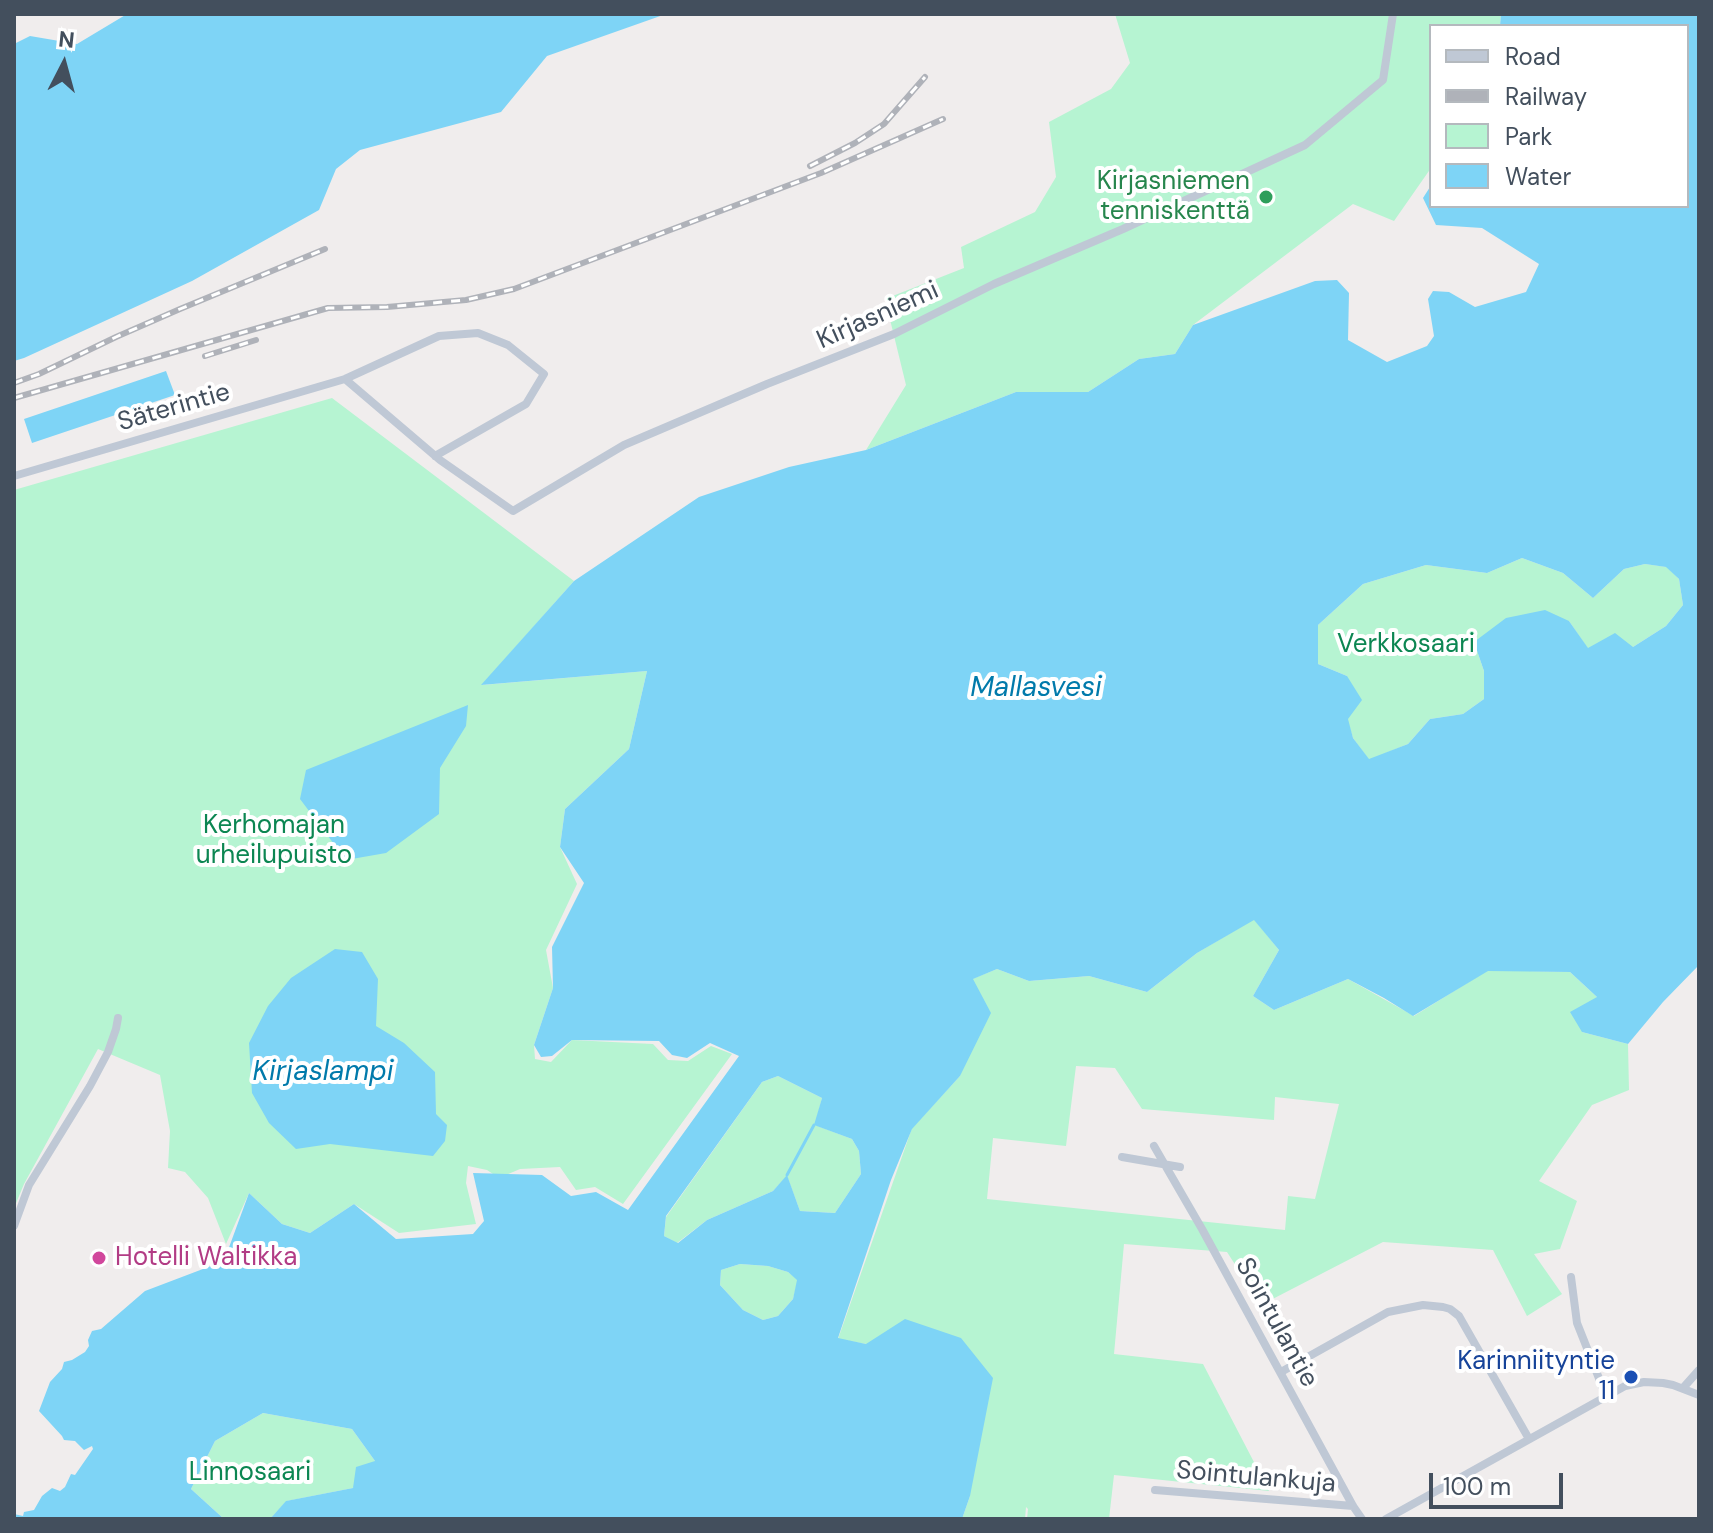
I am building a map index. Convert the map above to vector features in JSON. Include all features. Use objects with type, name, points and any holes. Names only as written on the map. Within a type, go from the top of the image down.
[{"type":"street","name":"Kirjasniemi","points":[[345,379],[435,456],[513,511],[624,445],[894,334],[994,284],[1123,229],[1305,145],[1383,80],[1393,14]]},
{"type":"street","name":"Säterintie","points":[[14,476],[345,379],[439,336],[478,333],[508,345],[544,374],[526,404],[435,456]]},
{"type":"street","points":[[14,1226],[29,1185],[108,1052],[118,1018]]},
{"type":"street","name":"Sointulantie","points":[[1154,1146],[1362,1519]]},
{"type":"street","points":[[1122,1157],[1180,1167]]},
{"type":"street","points":[[1571,1277],[1577,1323],[1606,1396]]},
{"type":"street","points":[[1281,1372],[1388,1312],[1423,1305],[1450,1309],[1459,1316],[1529,1439]]},
{"type":"street","points":[[1683,1388],[1699,1370]]},
{"type":"street","points":[[1386,1519],[1625,1386],[1644,1382],[1663,1383],[1699,1395]]},
{"type":"street","name":"Sointulankuja","points":[[1155,1490],[1353,1506]]},
{"type":"green space","points":[[1115,14],[1501,14],[1500,24],[1429,24],[1429,171],[1394,221],[1353,204],[1193,325],[1175,354],[1139,359],[1088,392],[1016,392],[866,450],[906,385],[885,299],[964,268],[961,247],[1035,212],[1056,177],[1049,122],[1111,89],[1130,63]]},
{"type":"green space","name":"Kerhomajan urheilupuisto","points":[[332,398],[574,581],[482,685],[647,671],[629,749],[565,809],[560,847],[577,884],[546,950],[553,988],[534,1045],[535,1059],[551,1062],[572,1040],[653,1044],[668,1060],[688,1061],[711,1046],[732,1054],[623,1204],[595,1187],[576,1190],[560,1167],[520,1169],[499,1178],[487,1170],[468,1166],[466,1183],[476,1224],[399,1233],[354,1204],[310,1233],[282,1224],[249,1193],[226,1244],[208,1198],[185,1172],[168,1168],[170,1131],[160,1075],[98,1049],[14,1208],[14,490]]},
{"type":"green space","name":"Verkkosaari","points":[[1522,558],[1563,573],[1593,598],[1624,569],[1645,564],[1667,567],[1679,579],[1683,605],[1666,626],[1633,647],[1588,649],[1569,621],[1474,642],[1484,671],[1484,699],[1463,714],[1430,719],[1408,744],[1369,760],[1353,738],[1347,719],[1347,676],[1318,664],[1318,625],[1363,584],[1426,565],[1487,573]]},
{"type":"green space","points":[[1254,919],[1279,950],[1253,996],[1274,1010],[1348,979],[1414,1016],[1488,970],[1570,972],[1597,997],[1582,1032],[1628,1044],[1629,1090],[1592,1105],[1539,1181],[1577,1201],[1560,1249],[1534,1254],[1562,1294],[1527,1316],[1493,1250],[1383,1242],[1261,1305],[1227,1252],[1124,1244],[1114,1354],[1203,1364],[1269,1491],[1114,1475],[1109,1519],[1027,1519],[1026,1507],[1025,1519],[962,1519],[970,1496],[866,1344],[838,1339],[912,1128],[960,1076],[972,979],[997,969],[1029,981],[1089,976],[1147,992],[1197,953]],"holes":[[[1076,1066],[1115,1068],[1142,1109],[1274,1120],[1275,1097],[1339,1104],[1315,1199],[1288,1196],[1285,1230],[987,1199],[993,1138],[1066,1146]]]},
{"type":"green space","points":[[778,1076],[822,1098],[815,1125],[852,1139],[859,1151],[861,1174],[835,1213],[800,1211],[787,1176],[773,1191],[707,1220],[677,1243],[664,1236],[666,1217],[762,1082]]},
{"type":"green space","points":[[740,1264],[768,1266],[788,1272],[798,1280],[793,1299],[778,1316],[763,1320],[743,1310],[720,1285],[721,1270]]},
{"type":"green space","name":"Linnosaari","points":[[263,1413],[352,1429],[375,1461],[353,1488],[287,1501],[270,1519],[224,1519],[191,1489],[215,1441]]},
{"type":"water","points":[[127,14],[666,14],[547,56],[501,112],[360,150],[336,169],[319,210],[192,281],[14,361],[14,44],[30,36],[77,44]]},
{"type":"water","name":"Mallasvesi","points":[[1501,14],[1699,14],[1699,965],[1628,1044],[1582,1032],[1570,1012],[1597,997],[1570,972],[1488,971],[1413,1016],[1348,979],[1274,1010],[1253,996],[1279,950],[1254,920],[1197,953],[1147,992],[1089,976],[1029,981],[997,969],[973,979],[991,1013],[960,1076],[912,1129],[891,1180],[838,1338],[866,1344],[905,1319],[961,1338],[993,1378],[970,1496],[962,1519],[270,1519],[286,1501],[353,1488],[356,1467],[375,1461],[352,1429],[263,1413],[215,1441],[191,1489],[224,1519],[14,1519],[14,1514],[23,1516],[24,1512],[34,1510],[42,1496],[52,1488],[60,1491],[65,1487],[71,1474],[75,1475],[93,1449],[92,1446],[84,1450],[75,1441],[64,1440],[39,1411],[50,1382],[64,1362],[85,1352],[92,1331],[101,1329],[145,1291],[224,1261],[249,1193],[282,1224],[310,1233],[354,1204],[396,1239],[473,1234],[484,1221],[473,1173],[542,1175],[571,1196],[596,1192],[628,1210],[739,1056],[710,1043],[687,1058],[672,1055],[659,1041],[572,1040],[552,1056],[541,1057],[534,1045],[553,988],[552,947],[584,883],[560,847],[565,809],[629,749],[647,671],[481,685],[574,581],[699,497],[789,467],[866,450],[1016,392],[1088,392],[1139,359],[1175,354],[1193,325],[1315,281],[1337,280],[1349,293],[1348,340],[1387,362],[1427,346],[1434,336],[1428,299],[1433,291],[1449,292],[1475,307],[1526,292],[1539,264],[1482,228],[1436,225],[1423,198],[1429,189],[1429,208],[1689,208],[1689,24],[1500,24]],"holes":[[[1522,558],[1563,573],[1593,598],[1624,569],[1645,564],[1666,567],[1679,579],[1683,605],[1666,626],[1633,647],[1615,633],[1588,648],[1569,621],[1545,610],[1506,618],[1474,642],[1484,671],[1484,699],[1463,714],[1430,719],[1408,744],[1369,759],[1353,738],[1348,719],[1362,700],[1347,676],[1318,664],[1318,625],[1363,584],[1426,565],[1487,573]],[[778,1076],[822,1098],[814,1125],[852,1139],[859,1151],[861,1174],[835,1213],[800,1211],[787,1175],[773,1191],[707,1220],[678,1243],[664,1236],[666,1216],[762,1082]],[[740,1264],[768,1266],[788,1272],[797,1280],[793,1299],[778,1316],[763,1320],[743,1310],[720,1285],[721,1270]]]},
{"type":"water","points":[[166,371],[175,395],[32,443],[24,419]]},
{"type":"water","points":[[468,705],[466,726],[440,768],[439,814],[386,853],[346,860],[300,799],[306,770]]},
{"type":"water","name":"Kirjaslampi","points":[[335,949],[362,952],[378,979],[376,1026],[404,1043],[435,1072],[436,1114],[447,1125],[445,1141],[433,1156],[330,1144],[296,1149],[269,1123],[252,1093],[249,1043],[268,1006],[291,978]]},
{"type":"waterway","points":[[787,1175],[814,1125]]},
{"type":"railway","points":[[810,166],[884,124],[925,77]]},
{"type":"railway","points":[[14,398],[328,308],[387,307],[466,300],[514,289],[821,173],[943,119]]},
{"type":"railway","points":[[14,383],[325,249]]},
{"type":"railway","points":[[205,356],[256,340]]},
{"type":"place","name":"Kirjasniemen tenniskenttä","points":[[1266,197]]},
{"type":"place","name":"Hotelli Waltikka","points":[[99,1258]]},
{"type":"place","name":"Karinniityntie 11","points":[[1631,1377]]}]
